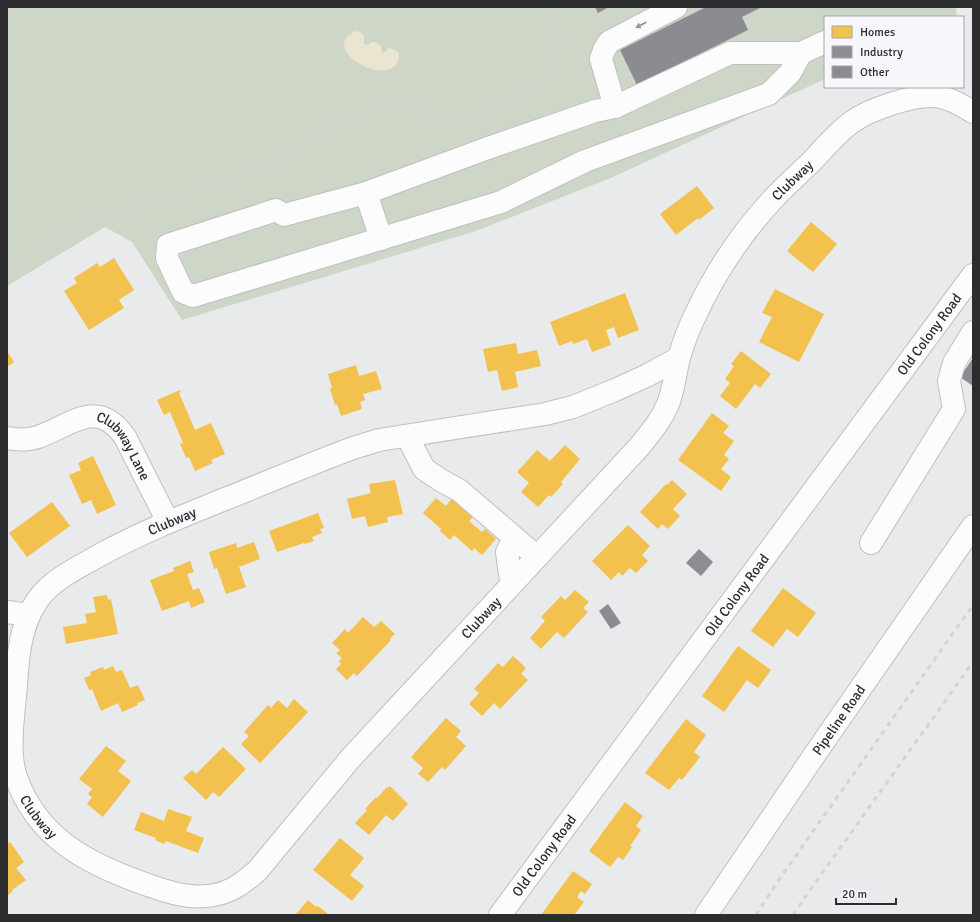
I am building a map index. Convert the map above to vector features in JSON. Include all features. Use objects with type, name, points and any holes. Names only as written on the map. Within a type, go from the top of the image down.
[{"type":"street","points":[[616,107],[602,59],[604,50],[609,42],[676,7]]},
{"type":"street","points":[[801,53],[790,73],[768,94],[586,161],[501,202],[193,296],[183,292],[167,258],[168,245],[276,210],[284,215],[366,193],[488,148],[595,111],[616,107],[730,53],[801,53],[824,42]]},
{"type":"street","name":"Clubway","points":[[679,358],[616,390],[573,407],[544,414],[379,440],[353,448],[168,522],[116,547],[59,579],[45,591],[29,615],[23,631],[18,657],[12,739],[12,758],[15,776],[31,807],[42,823],[54,836],[71,850],[104,869],[180,895],[198,897],[214,895],[230,890],[243,883],[257,871],[350,759],[513,582],[537,558],[654,429],[662,417],[673,389],[679,358],[694,318],[721,269],[755,220],[772,200],[851,122],[868,113],[909,99],[935,96],[947,99],[973,112]]},
{"type":"street","points":[[366,193],[381,239]]},
{"type":"street","name":"Old Colony Road","points":[[500,915],[973,275]]},
{"type":"street","points":[[871,543],[954,409],[949,381],[954,364],[973,332]]},
{"type":"street","name":"Clubway Lane","points":[[7,438],[19,439],[37,437],[85,416],[95,416],[112,422],[126,437],[168,522]]},
{"type":"street","points":[[407,436],[424,468],[442,481],[459,490],[537,558]]},
{"type":"street","name":"Pipeline Road","points":[[706,915],[813,756],[973,526]]},
{"type":"street","points":[[513,582],[510,575],[507,552],[514,538]]},
{"type":"street","points":[[7,612],[29,615]]},
{"type":"path","points":[[7,272],[74,226],[119,215],[235,178],[286,156],[342,121],[368,112],[397,107],[455,118],[480,119],[542,84],[557,62],[560,33],[544,7]]},
{"type":"shaded area","points":[[7,7],[956,7],[957,16],[824,16],[824,79],[613,177],[476,231],[182,320],[132,242],[105,227],[7,286]]},
{"type":"sand","points":[[355,31],[360,32],[364,36],[364,44],[368,45],[371,42],[375,42],[381,46],[382,53],[386,52],[388,48],[394,49],[399,53],[396,65],[387,70],[375,70],[362,65],[351,58],[345,49],[345,39]]},
{"type":"building: Homes","points":[[697,186],[714,208],[676,235],[660,214]]},
{"type":"building: Homes","points":[[811,222],[837,244],[813,272],[787,251]]},
{"type":"building: Homes","points":[[114,258],[134,290],[119,300],[124,308],[89,330],[64,291],[77,283],[74,278],[97,263],[100,267]]},
{"type":"building: Homes","points":[[775,289],[824,314],[799,362],[759,342],[772,317],[762,313]]},
{"type":"building: Homes","points":[[625,293],[639,330],[618,338],[614,327],[606,330],[611,345],[592,352],[587,339],[573,344],[572,341],[559,346],[550,322]]},
{"type":"building: Homes","points":[[516,343],[518,354],[537,350],[541,366],[515,372],[518,387],[502,391],[497,370],[488,372],[483,349]]},
{"type":"building: Homes","points":[[7,351],[14,362],[7,367]]},
{"type":"building: Homes","points":[[741,351],[771,374],[760,388],[755,384],[736,409],[720,396],[730,383],[725,379],[734,366],[731,364]]},
{"type":"building: Homes","points":[[356,365],[359,376],[376,371],[382,389],[363,394],[365,400],[360,402],[362,409],[341,416],[337,404],[335,405],[330,389],[332,388],[328,374]]},
{"type":"building: Homes","points":[[180,390],[181,392],[179,393],[195,430],[211,423],[225,454],[211,460],[213,463],[195,471],[189,457],[186,458],[180,444],[183,443],[170,412],[164,415],[157,400]]},
{"type":"building: Homes","points":[[712,413],[729,426],[723,433],[734,441],[724,455],[729,459],[721,469],[731,477],[721,491],[678,460]]},
{"type":"building: Homes","points":[[565,445],[580,459],[561,482],[563,484],[551,497],[549,495],[538,507],[521,492],[529,483],[517,472],[537,450],[550,461]]},
{"type":"building: Homes","points":[[93,456],[116,505],[97,514],[91,500],[82,504],[69,475],[81,470],[78,463]]},
{"type":"building: Homes","points":[[395,480],[403,514],[387,517],[388,522],[368,527],[365,516],[352,519],[347,499],[371,493],[369,484]]},
{"type":"building: Homes","points":[[672,480],[687,494],[673,509],[680,516],[668,529],[662,524],[658,529],[640,512],[666,484],[667,485]]},
{"type":"building: Homes","points":[[453,497],[474,516],[469,521],[482,532],[485,529],[496,539],[482,555],[474,548],[472,551],[454,535],[450,540],[440,531],[441,529],[423,513],[436,498],[446,506]]},
{"type":"building: Homes","points":[[52,502],[70,526],[27,557],[9,533]]},
{"type":"building: Homes","points":[[318,513],[324,528],[320,529],[322,533],[312,537],[314,541],[277,552],[269,531]]},
{"type":"building: Homes","points":[[628,525],[650,546],[642,555],[648,561],[636,573],[630,568],[622,576],[619,572],[611,580],[592,561]]},
{"type":"building: Homes","points":[[254,542],[260,559],[239,567],[246,587],[226,594],[217,568],[214,569],[209,552],[236,543],[237,548]]},
{"type":"building: Homes","points":[[190,561],[194,572],[187,574],[193,590],[199,588],[205,602],[191,608],[189,601],[162,611],[150,580],[174,571],[173,568]]},
{"type":"building: Homes","points":[[783,588],[816,613],[798,637],[787,629],[773,647],[751,631]]},
{"type":"building: Homes","points":[[575,590],[589,602],[583,608],[588,612],[564,638],[557,632],[541,649],[530,638],[545,621],[541,617],[561,596],[565,600]]},
{"type":"building: Homes","points":[[107,595],[108,600],[111,599],[118,634],[66,644],[63,627],[87,623],[85,614],[96,612],[93,597]]},
{"type":"building: Homes","points":[[363,617],[374,627],[381,621],[395,634],[357,676],[354,673],[347,680],[336,669],[341,664],[339,661],[342,658],[336,653],[340,650],[332,643],[345,629],[348,633]]},
{"type":"building: Homes","points":[[738,646],[771,670],[758,688],[747,680],[724,712],[702,696]]},
{"type":"building: Homes","points":[[513,656],[526,668],[521,674],[528,680],[500,709],[494,703],[482,716],[469,704],[479,693],[474,689],[498,663],[503,667]]},
{"type":"building: Homes","points":[[113,666],[116,672],[122,670],[130,688],[138,685],[145,700],[122,712],[118,703],[101,711],[92,689],[89,690],[84,678],[91,675],[90,672],[103,667],[104,670]]},
{"type":"building: Homes","points":[[294,699],[308,712],[260,763],[241,744],[249,736],[244,732],[268,705],[271,708],[278,700],[287,708]]},
{"type":"building: Homes","points":[[446,718],[461,731],[456,737],[466,746],[445,770],[442,767],[428,782],[418,774],[423,768],[411,757]]},
{"type":"building: Homes","points":[[686,719],[706,735],[694,752],[700,757],[682,780],[679,778],[669,790],[645,773]]},
{"type":"building: Homes","points":[[106,746],[126,761],[118,771],[131,781],[103,817],[87,804],[92,797],[88,794],[92,789],[79,779]]},
{"type":"building: Homes","points":[[223,747],[246,769],[219,797],[213,792],[206,800],[183,778],[192,770],[196,774]]},
{"type":"building: Homes","points":[[390,786],[408,804],[393,821],[386,815],[369,835],[355,823],[376,797],[377,798],[387,787],[388,788]]},
{"type":"building: Homes","points":[[625,802],[643,816],[636,826],[641,830],[630,846],[632,847],[623,860],[618,857],[610,867],[589,851]]},
{"type":"building: Homes","points":[[168,809],[192,817],[186,831],[204,838],[198,853],[166,841],[164,844],[155,840],[156,838],[134,830],[141,812],[164,821]]},
{"type":"building: Homes","points":[[340,838],[364,858],[350,875],[364,886],[352,901],[313,870]]},
{"type":"building: Homes","points":[[10,842],[24,862],[16,868],[26,880],[12,890],[13,891],[7,896],[7,844]]},
{"type":"building: Homes","points":[[573,871],[592,884],[585,894],[581,891],[577,897],[584,902],[574,915],[541,915]]},
{"type":"building: Homes","points":[[308,900],[316,907],[318,906],[329,915],[295,915]]},
{"type":"building: Industry","points":[[699,549],[713,562],[701,576],[686,563]]},
{"type":"building: Other","points":[[595,7],[609,7],[598,13]]},
{"type":"building: Other","points":[[706,7],[762,7],[742,17],[748,30],[637,85],[620,50]]},
{"type":"building: Other","points":[[973,358],[973,386],[960,377]]},
{"type":"building: Other","points":[[608,604],[621,623],[611,629],[599,611]]},
{"type":"railway","points":[[756,915],[778,881],[973,605]]},
{"type":"railway","points":[[793,915],[973,662]]}]
